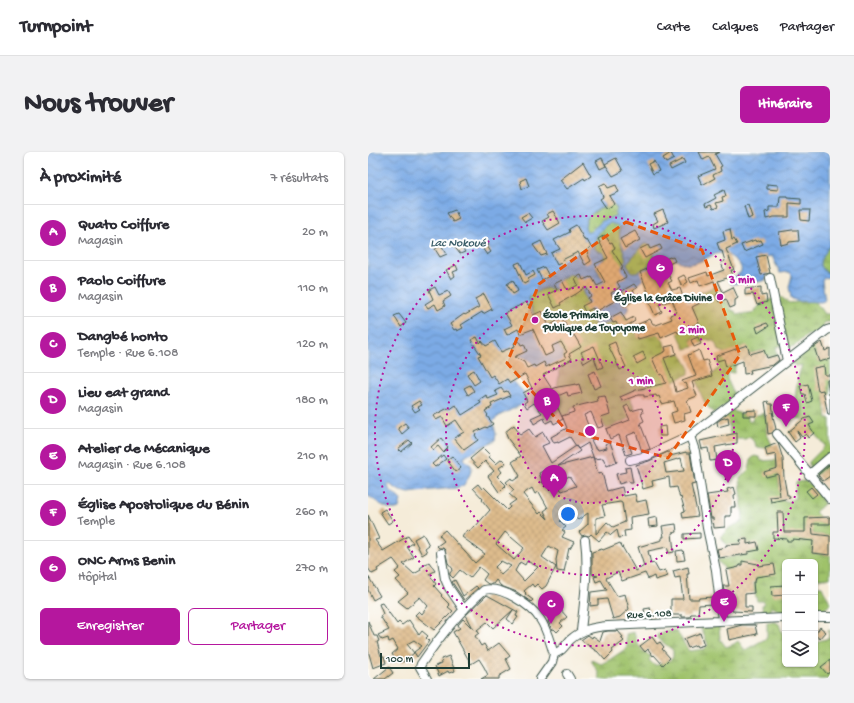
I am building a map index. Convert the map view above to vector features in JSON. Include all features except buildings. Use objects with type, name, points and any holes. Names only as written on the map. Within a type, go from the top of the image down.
[{"type":"street","points":[[770,278],[787,361]]},
{"type":"street","points":[[630,460],[647,456],[690,436],[830,329]]},
{"type":"street","points":[[777,434],[830,499]]},
{"type":"street","points":[[690,436],[696,458],[707,528],[716,570],[722,620]]},
{"type":"street","points":[[810,475],[830,457]]},
{"type":"street","points":[[554,654],[562,650],[570,640],[581,631],[585,585],[585,540]]},
{"type":"street","points":[[441,553],[447,583],[464,610]]},
{"type":"street","points":[[427,679],[420,667],[441,634],[484,590],[488,589],[493,589],[515,598],[536,614],[541,620],[554,654],[552,662],[540,679]]},
{"type":"street","points":[[818,617],[830,617]]},
{"type":"street","name":"Rue 6.108","points":[[581,631],[608,626],[782,618]]},
{"type":"highlighted area","points":[[626,222],[702,250],[740,355],[668,458],[566,430],[507,363],[539,284]]},
{"type":"shaded area","points":[[830,462],[830,495],[814,476]]},
{"type":"green space","points":[[614,204],[617,209],[615,216],[602,221],[590,232],[587,232],[585,227],[589,217],[598,210]]},
{"type":"green space","points":[[610,223],[619,227],[621,243],[626,259],[620,269],[601,277],[596,268],[601,252],[595,249],[595,241],[598,233]]},
{"type":"green space","points":[[645,244],[649,244],[653,249],[653,259],[647,267],[637,272],[632,272],[627,263]]},
{"type":"green space","points":[[830,244],[830,273],[822,268],[821,260]]},
{"type":"green space","points":[[569,274],[574,275],[583,292],[593,321],[597,327],[624,315],[634,326],[638,339],[657,334],[663,339],[668,356],[681,353],[689,367],[689,374],[655,389],[653,385],[620,397],[622,401],[630,398],[637,415],[606,429],[602,420],[587,404],[573,407],[570,413],[562,416],[553,398],[562,394],[557,386],[563,354],[553,336],[540,331],[529,301],[529,297],[546,288],[556,290],[560,280]]},
{"type":"green space","points":[[716,286],[718,292],[716,295],[719,301],[726,300],[731,309],[738,315],[751,314],[764,302],[781,297],[789,303],[815,301],[824,314],[830,314],[830,322],[824,322],[821,331],[806,336],[794,346],[783,350],[782,345],[776,347],[777,355],[769,357],[766,355],[764,350],[734,357],[736,363],[734,373],[727,372],[727,379],[736,398],[714,413],[708,407],[703,398],[697,380],[712,376],[716,370],[720,368],[717,361],[726,358],[725,353],[718,350],[715,342],[706,339],[701,344],[698,337],[691,340],[694,347],[685,349],[678,333],[698,323],[692,307],[700,303],[697,299],[700,293]]},
{"type":"green space","points":[[814,345],[819,362],[830,358],[830,395],[824,396],[827,419],[830,419],[830,464],[816,475],[810,472],[809,462],[825,446],[811,429],[809,425],[814,423],[810,417],[805,420],[797,418],[794,415],[799,373],[802,365],[795,366],[791,359]]},
{"type":"green space","points":[[731,407],[735,412],[748,416],[748,421],[752,421],[753,416],[764,413],[767,423],[766,432],[772,445],[765,448],[756,447],[755,442],[749,437],[745,439],[734,439],[730,434],[728,418],[722,418],[721,416]]},
{"type":"green space","points":[[755,456],[760,457],[761,461],[776,460],[781,500],[787,502],[795,498],[796,482],[806,481],[819,492],[824,504],[815,512],[820,517],[820,524],[830,524],[830,536],[813,534],[812,553],[830,555],[830,578],[818,579],[818,559],[782,559],[782,612],[771,607],[769,613],[763,614],[762,605],[764,605],[764,601],[757,601],[754,588],[758,564],[742,562],[742,565],[726,570],[717,560],[748,554],[747,539],[740,540],[740,544],[726,545],[721,536],[729,528],[743,521],[740,478],[749,469],[751,459]]},
{"type":"green space","points":[[818,586],[822,586],[830,605],[818,612]]},
{"type":"green space","points":[[767,622],[775,622],[779,624],[782,632],[782,667],[818,667],[818,641],[829,638],[828,630],[830,630],[830,679],[600,679],[591,660],[601,664],[609,660],[627,648],[626,634],[634,632],[639,646],[644,652],[651,656],[649,660],[654,665],[658,665],[666,660],[669,661],[673,657],[673,650],[657,638],[658,634],[674,630],[689,651],[704,649],[708,645],[701,628],[719,626],[720,639],[726,647],[738,641],[745,650],[767,638]]},
{"type":"water","name":"Lac Nokoué","points":[[368,152],[830,152],[830,244],[821,261],[821,266],[825,272],[830,273],[830,277],[824,278],[822,281],[824,301],[796,301],[791,298],[789,287],[792,275],[789,272],[780,273],[772,256],[766,257],[765,259],[767,275],[766,280],[731,284],[729,282],[730,280],[741,272],[741,267],[729,256],[723,253],[718,253],[696,263],[685,264],[674,260],[658,269],[642,280],[634,288],[630,296],[628,309],[623,315],[597,327],[593,321],[583,292],[574,275],[569,274],[560,280],[559,289],[543,289],[529,297],[529,301],[540,331],[553,336],[563,354],[563,360],[557,366],[535,369],[530,361],[515,354],[507,372],[513,382],[524,393],[526,398],[525,401],[521,405],[496,418],[493,422],[496,434],[495,440],[466,456],[464,459],[471,465],[472,468],[469,477],[463,486],[409,493],[400,491],[389,484],[389,489],[401,500],[399,508],[395,509],[387,508],[368,496]],"holes":[[[611,204],[615,205],[617,209],[615,216],[602,221],[590,232],[587,232],[585,227],[588,218],[596,210]],[[610,223],[619,227],[620,239],[626,259],[620,269],[601,277],[596,268],[597,265],[604,259],[604,253],[595,249],[594,242],[598,234],[607,224]],[[644,244],[649,244],[653,249],[654,254],[651,263],[642,270],[632,272],[627,263]]]},
{"type":"place","name":"ONC Arms Benin","points":[[660,288]]},
{"type":"place","name":"Église la Grâce Divine","points":[[720,297]]},
{"type":"place","name":"École Primaire Publique de Toyoyome","points":[[535,320]]},
{"type":"place","name":"Paolo Coiffure","points":[[547,421]]},
{"type":"place","name":"Église Apostolique du Bénin","points":[[786,427]]},
{"type":"place","name":"Lieu eat grand","points":[[728,483]]},
{"type":"place","name":"Quato Coiffure","points":[[554,498]]},
{"type":"place","name":"Atelier de Mécanique","points":[[724,622]]},
{"type":"place","name":"Dangbé honto","points":[[551,624]]}]
